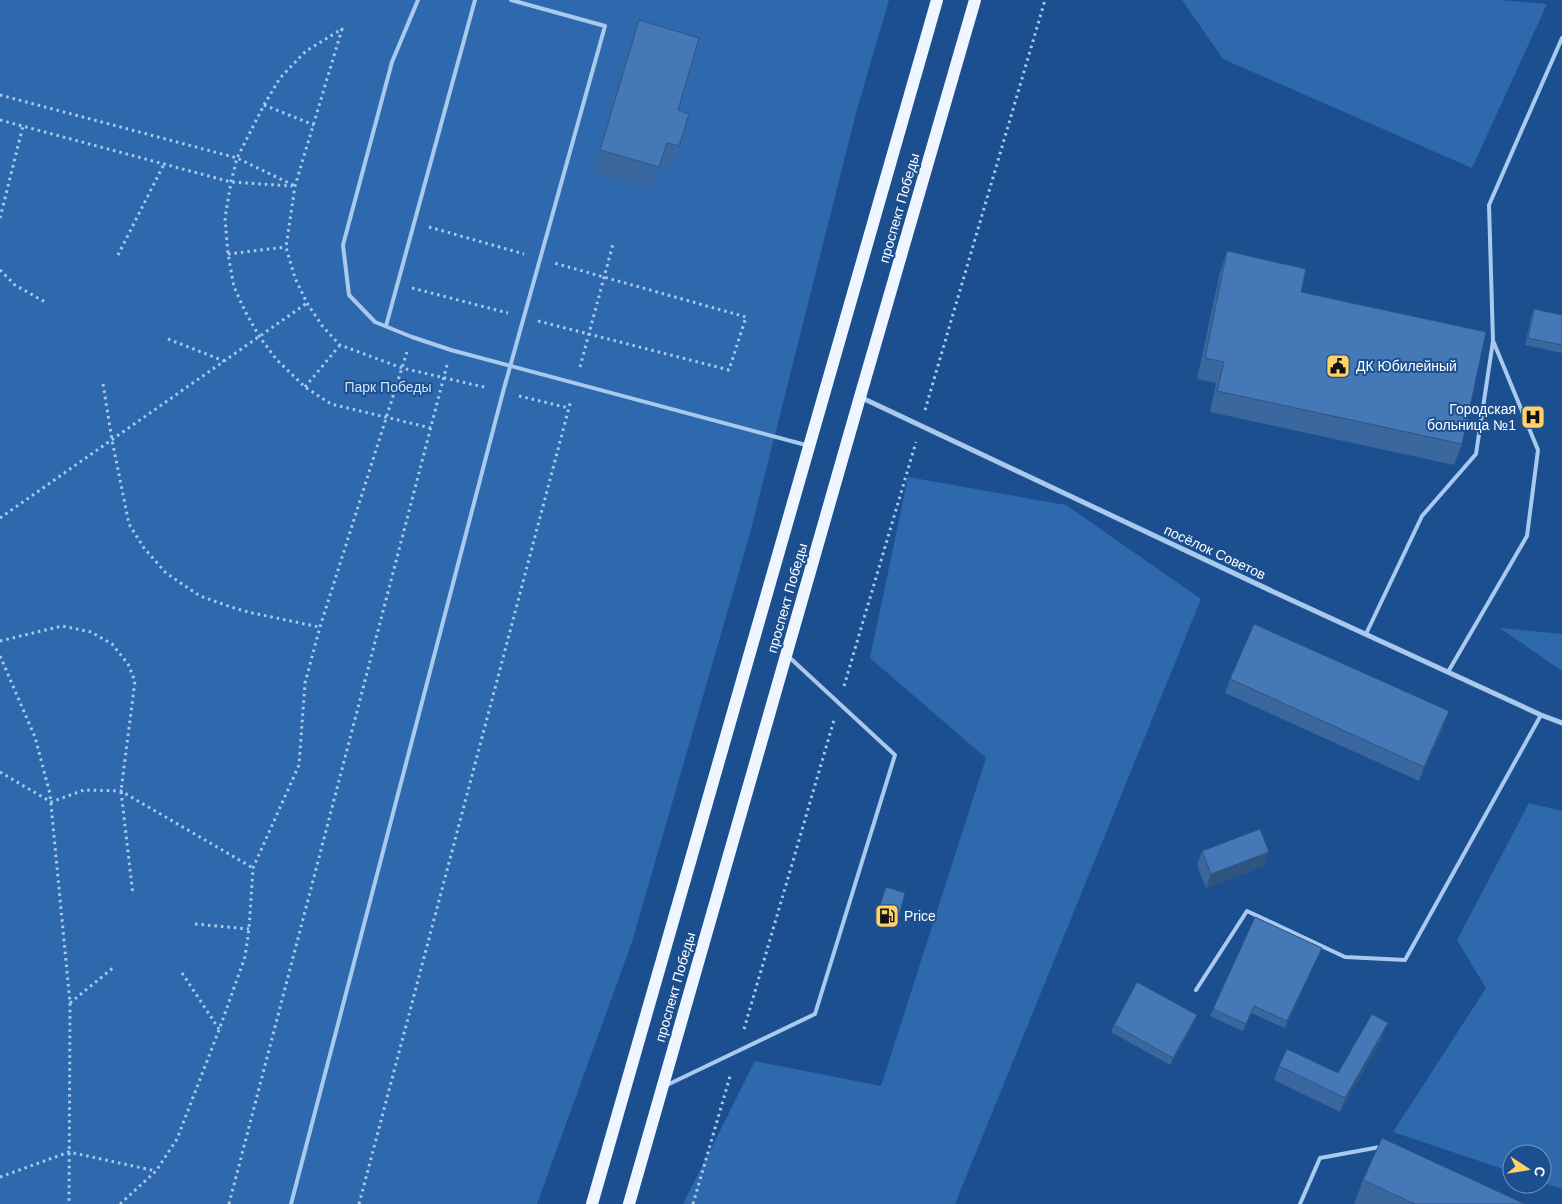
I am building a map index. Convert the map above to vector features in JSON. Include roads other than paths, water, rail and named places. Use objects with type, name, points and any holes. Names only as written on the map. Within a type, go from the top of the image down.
[{"type":"main road","name":"проспект Победы","points":[[592,1204],[937,0]]},
{"type":"main road","name":"проспект Победы","points":[[629,1204],[975,0]]},
{"type":"street","name":"посёлок Советов","points":[[860,396],[1366,634],[1541,715],[1562,722]]},
{"type":"lane","points":[[418,0],[392,62],[343,245],[349,296],[375,322],[412,338],[809,446]]},
{"type":"lane","points":[[386,326],[475,0]]},
{"type":"lane","points":[[291,1204],[510,366],[605,26],[510,0]]},
{"type":"lane","points":[[1366,634],[1422,516],[1476,454],[1493,341],[1488,206],[1562,38]]},
{"type":"lane","points":[[1448,672],[1527,536],[1538,450],[1493,341]]},
{"type":"lane","points":[[662,1087],[816,1014],[895,755],[786,654]]},
{"type":"lane","points":[[1196,990],[1247,911],[1345,957],[1405,960],[1541,715]]},
{"type":"lane","points":[[1300,1204],[1320,1158],[1380,1147],[1389,1151]]},
{"type":"place","name":"ДК Юбилейный","points":[[1338,366]]},
{"type":"place","name":"Городская больница №1","points":[[1533,417]]},
{"type":"place","name":"Price","points":[[887,916]]},
{"type":"park label","name":"Парк Победы","points":[[388,387]]}]
